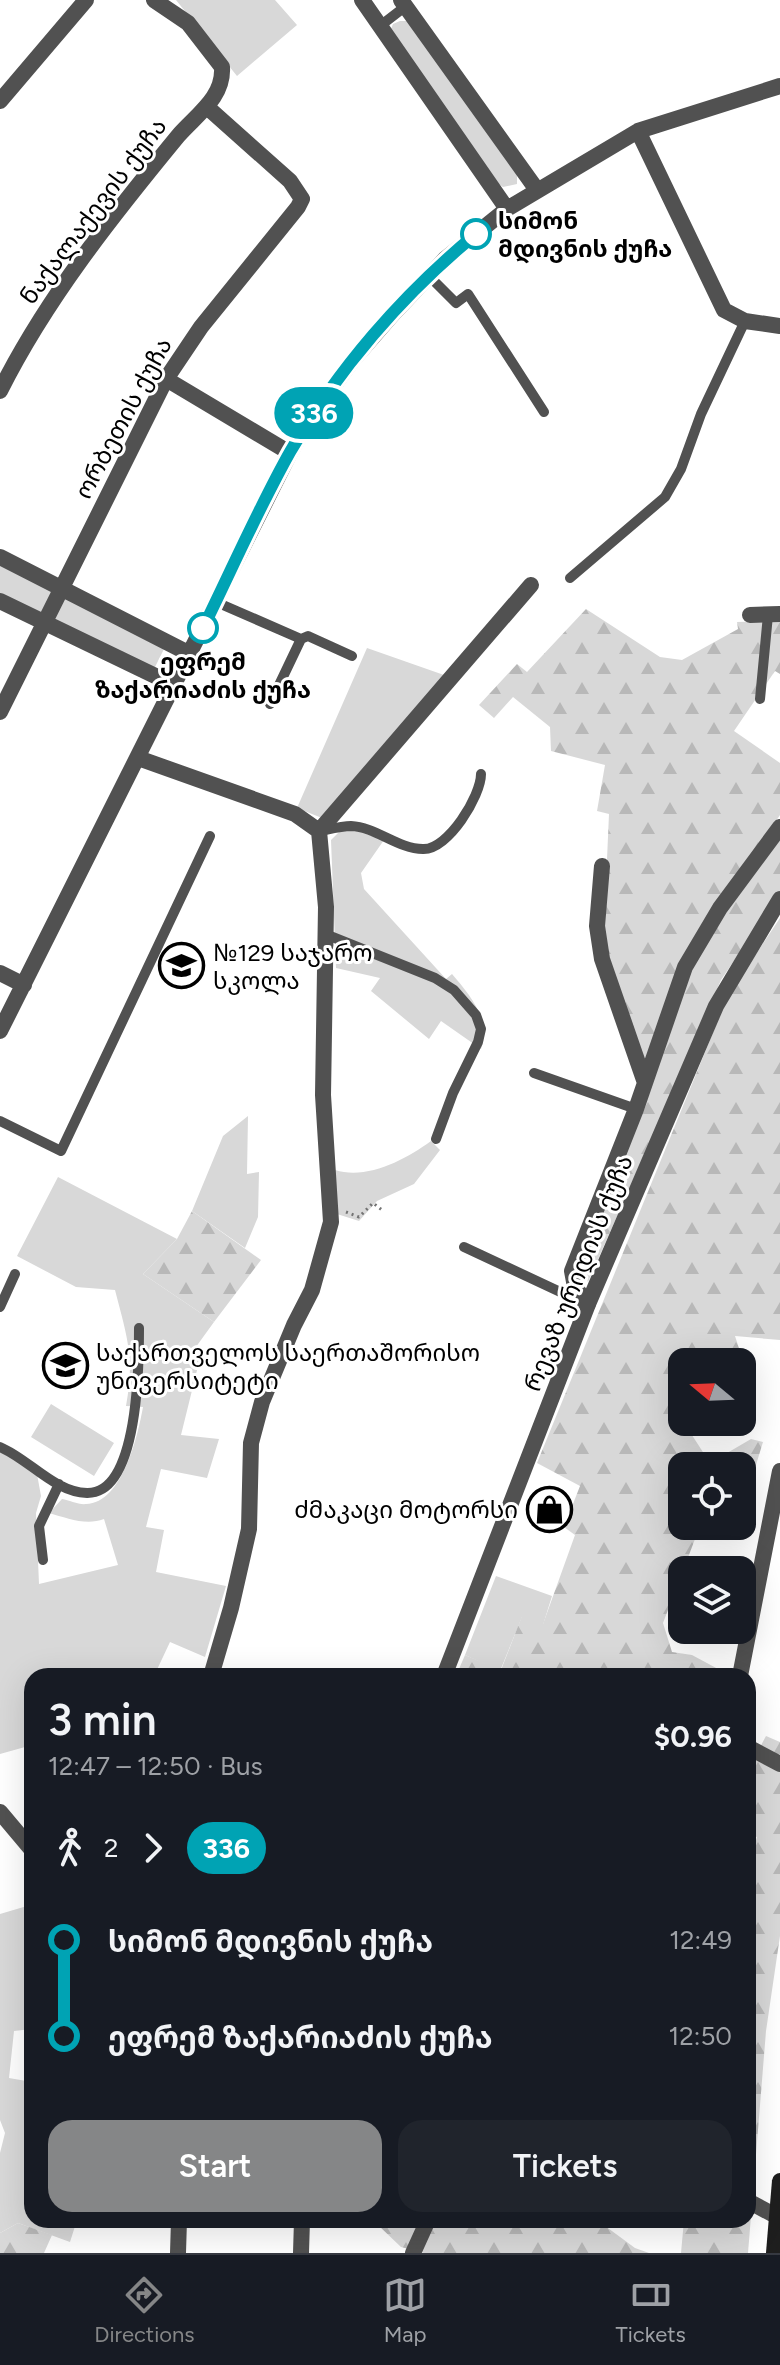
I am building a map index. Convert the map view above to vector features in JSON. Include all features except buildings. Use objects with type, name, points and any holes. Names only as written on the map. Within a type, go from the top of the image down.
[{"type":"main road","points":[[774,2253],[780,2181]]},
{"type":"street","points":[[0,101],[86,0]]},
{"type":"street","points":[[154,0],[188,23],[222,67],[219,89],[207,107]]},
{"type":"street","points":[[362,0],[507,209]]},
{"type":"street","points":[[403,3],[537,190]]},
{"type":"street","points":[[0,1031],[290,453],[315,411],[352,361],[445,259],[507,209],[638,131],[780,86]]},
{"type":"street","name":"ორბეთის ქუჩა","points":[[0,712],[166,379],[201,327],[302,199],[290,181],[207,107]]},
{"type":"street","name":"ნაქალაქევის ქუჩა","points":[[0,391],[70,277],[139,183],[189,123],[207,107]]},
{"type":"street","points":[[638,131],[724,310],[745,321],[780,326]]},
{"type":"street","points":[[166,379],[290,453]]},
{"type":"street","points":[[0,557],[190,654]]},
{"type":"street","points":[[213,1668],[249,1529],[251,1443],[262,1402],[312,1290],[331,1222],[323,1095],[326,907],[319,831],[531,585]]},
{"type":"street","points":[[0,601],[174,685]]},
{"type":"street","points":[[750,615],[774,614]]},
{"type":"street","points":[[138,758],[295,814],[319,831]]},
{"type":"street","points":[[588,1304],[575,1287],[572,1271],[636,1109],[685,967],[720,908],[780,827]]},
{"type":"street","points":[[602,866],[597,926],[602,959],[645,1083]]},
{"type":"street","name":"რევაზ ურიდიას ქუჩა","points":[[447,1668],[588,1304],[716,1006],[780,899]]},
{"type":"street","points":[[0,973],[24,985]]},
{"type":"street","points":[[742,1668],[780,1471]]},
{"type":"street","points":[[756,1751],[780,1764]]},
{"type":"street","points":[[0,1812],[24,1840]]},
{"type":"street","points":[[756,2205],[776,2216]]},
{"type":"street","points":[[178,2253],[179,2228]]},
{"type":"street","points":[[301,2253],[302,2228]]},
{"type":"street","points":[[413,2253],[424,2228]]},
{"type":"lane","points":[[380,26],[403,3]]},
{"type":"lane","points":[[429,276],[456,303],[468,294],[544,412]]},
{"type":"lane","points":[[570,578],[665,497],[681,469],[701,414],[745,321]]},
{"type":"lane","points":[[216,602],[301,639]]},
{"type":"lane","points":[[760,699],[774,614]]},
{"type":"lane","points":[[270,704],[301,639],[308,636],[352,656]]},
{"type":"lane","points":[[319,831],[350,826],[416,848],[429,849],[462,821],[481,786],[481,774]]},
{"type":"lane","points":[[0,1121],[61,1151],[210,836]]},
{"type":"lane","points":[[325,934],[435,978],[454,990],[476,1015],[481,1029],[478,1042],[453,1093],[436,1139]]},
{"type":"lane","points":[[534,1073],[636,1109]]},
{"type":"lane","points":[[464,1247],[588,1304]]},
{"type":"lane","points":[[0,1307],[15,1274]]},
{"type":"lane","points":[[0,1447],[13,1452],[59,1484],[85,1493],[100,1491],[114,1477],[128,1442],[137,1404],[139,1328]]},
{"type":"lane","points":[[43,1560],[39,1526],[59,1484]]},
{"type":"path","points":[[331,1207],[359,1217],[373,1203],[382,1210]]},
{"type":"green space","points":[[176,0],[275,0],[297,25],[237,76]]},
{"type":"green space","points":[[408,21],[517,175],[517,184],[503,187],[496,182],[391,29],[393,24]]},
{"type":"green space","points":[[0,564],[166,645],[154,669],[0,594]]},
{"type":"green space","points":[[586,609],[660,657],[682,660],[738,629],[737,622],[780,621],[780,674],[775,671],[734,731],[780,763],[780,815],[714,914],[648,1063],[641,1064],[608,966],[604,927],[609,814],[597,811],[605,765],[551,751],[550,727],[513,697],[494,718],[479,705],[517,664],[527,672]]},
{"type":"green space","points":[[367,648],[444,675],[322,818],[297,808]]},
{"type":"green space","points":[[354,830],[384,840],[361,873],[364,889],[446,979],[452,974],[466,991],[484,1028],[481,1049],[441,1021],[429,1039],[371,991],[380,978],[336,968],[331,840],[340,831]]},
{"type":"green space","points":[[780,837],[780,892],[721,980],[588,1282],[583,1274],[583,1263],[696,958],[715,925]]},
{"type":"green space","points":[[780,918],[780,1340],[735,1336],[739,1348],[668,1348],[668,1436],[693,1436],[703,1452],[668,1452],[668,1540],[695,1540],[689,1556],[668,1556],[668,1610],[663,1623],[672,1652],[692,1655],[716,1668],[502,1668],[522,1616],[543,1624],[575,1535],[564,1527],[580,1486],[537,1463],[728,996]]},
{"type":"green space","points":[[248,1116],[247,1174],[259,1172],[258,1217],[245,1248],[192,1211],[223,1136]]},
{"type":"green space","points":[[431,1141],[440,1150],[414,1184],[377,1201],[359,1221],[337,1214],[335,1170],[373,1170],[410,1155]]},
{"type":"green space","points":[[58,1177],[177,1239],[143,1274],[214,1322],[193,1351],[201,1354],[181,1435],[219,1439],[207,1478],[161,1469],[146,1527],[164,1530],[156,1572],[226,1586],[205,1657],[170,1642],[158,1668],[24,1668],[24,1747],[0,1754],[0,1450],[37,1474],[41,1496],[36,1513],[39,1584],[118,1565],[104,1519],[83,1521],[49,1513],[62,1499],[86,1504],[99,1501],[110,1492],[133,1449],[143,1407],[126,1406],[130,1360],[115,1290],[76,1287],[17,1256]]},
{"type":"green space","points":[[192,1211],[261,1260],[214,1322],[143,1274],[177,1239]]},
{"type":"green space","points":[[51,1404],[114,1443],[94,1476],[31,1437]]},
{"type":"green space","points":[[751,1439],[763,1442],[756,1465],[756,1452],[729,1452]]},
{"type":"green space","points":[[496,1576],[552,1596],[543,1625],[522,1617],[501,1668],[493,1668],[465,1655]]},
{"type":"green space","points":[[465,1655],[496,1668],[459,1668]]},
{"type":"green space","points":[[766,1736],[780,1742],[780,1936],[766,2031],[756,2154],[757,1837],[756,1755]]},
{"type":"green space","points":[[24,1907],[24,2030],[14,2031],[9,2078],[24,2081],[24,2225],[18,2223],[0,2233],[0,2153],[5,2133],[0,2120],[0,1914]]},
{"type":"green space","points":[[18,2223],[24,2228],[52,2235],[44,2253],[0,2253],[0,2233]]},
{"type":"green space","points":[[32,2228],[74,2228],[70,2242]]},
{"type":"green space","points":[[381,2228],[608,2228],[635,2248],[649,2253],[424,2253],[401,2247]]},
{"type":"green space","points":[[683,2228],[750,2228],[748,2253],[681,2253]]},
{"type":"bus line","name":"336","points":[[203,628],[290,453],[315,411],[352,361],[392,315],[445,259],[476,234]]},
{"type":"place","name":"სიმონ მდივნის ქუჩა","points":[[476,234]]},
{"type":"place","name":"ეფრემ ზაქარიაძის ქუჩა","points":[[203,628]]},
{"type":"place","name":"№129 საჯარო სკოლა","points":[[182,966]]},
{"type":"place","name":"საქართველოს საერთაშორისო უნივერსიტეტი","points":[[65,1366]]},
{"type":"place","name":"ძმაკაცი მოტორსი","points":[[549,1509]]}]
